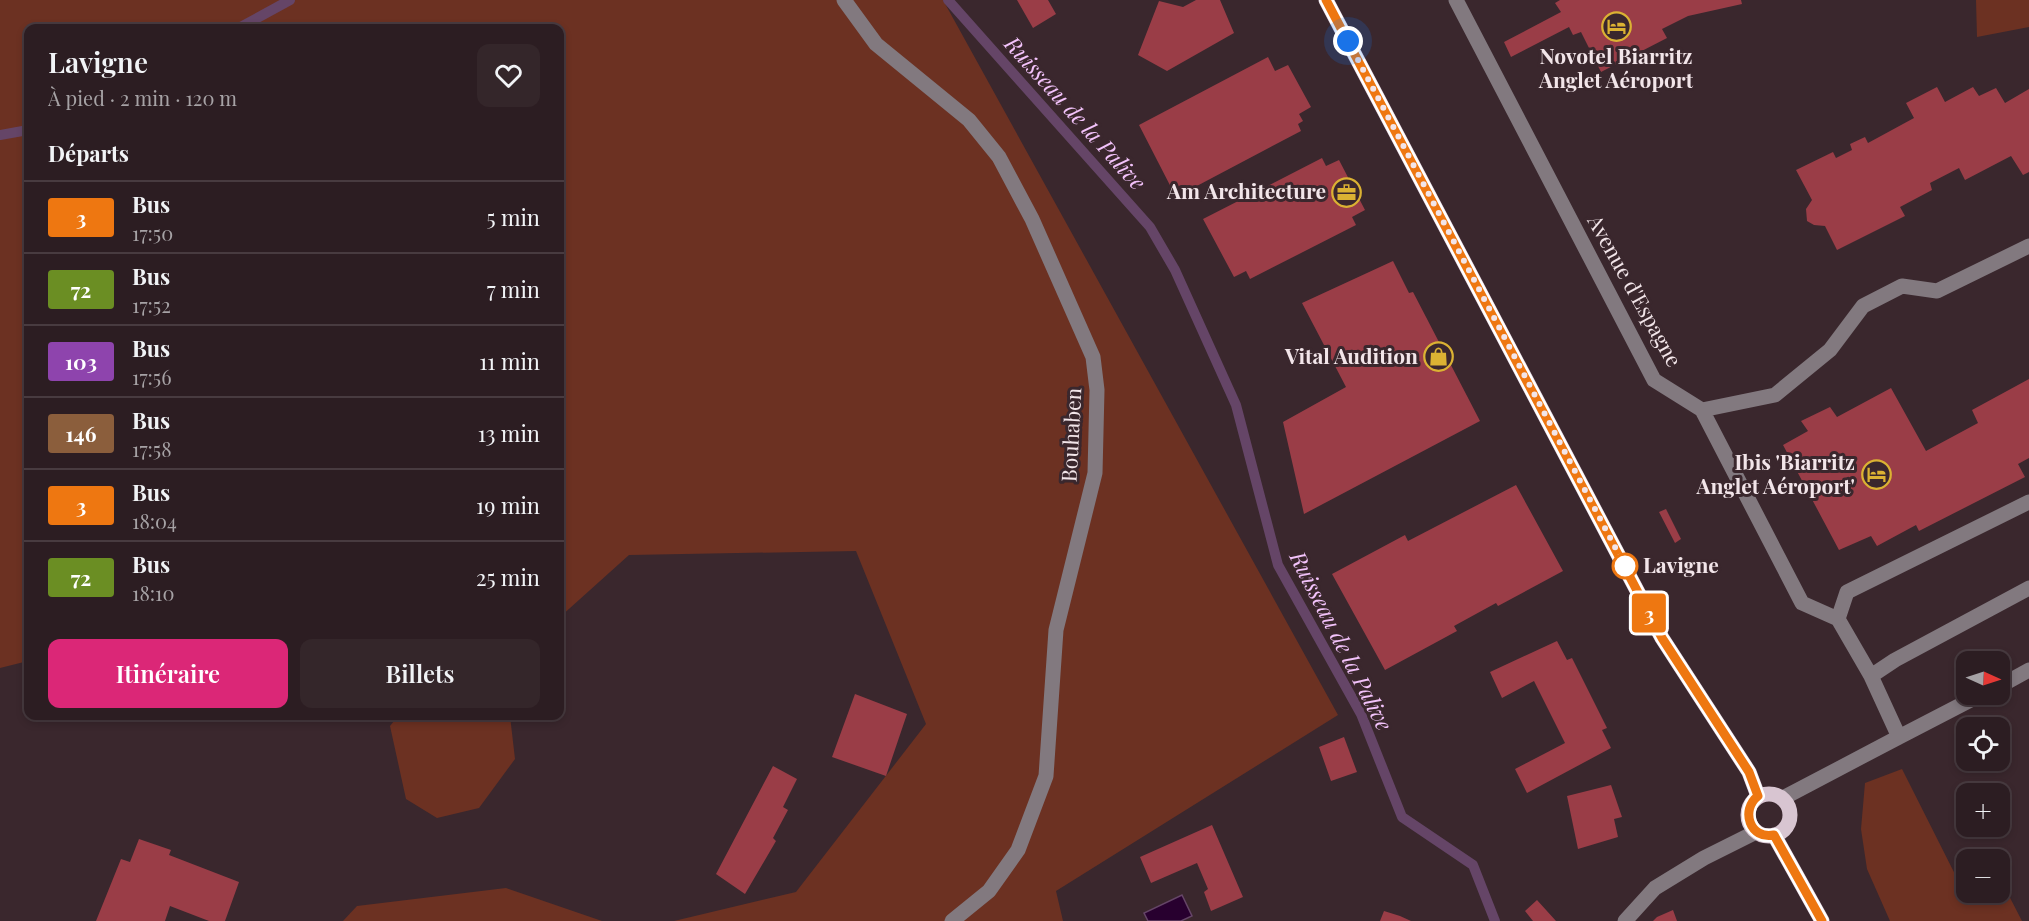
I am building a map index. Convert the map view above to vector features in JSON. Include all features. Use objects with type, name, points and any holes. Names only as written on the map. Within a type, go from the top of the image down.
[{"type":"main road","points":[[1326,0],[1662,638],[1749,772],[1758,796]]},
{"type":"main road","points":[[1772,793],[1783,798],[1788,804],[1790,818],[1784,831],[1774,835],[1763,835],[1756,832],[1749,822],[1748,812],[1751,803],[1758,796],[1772,793]]},
{"type":"main road","points":[[1774,835],[1822,921]]},
{"type":"street","name":"Bouhaben","points":[[844,0],[876,44],[969,120],[999,157],[1032,219],[1093,357],[1097,390],[1095,473],[1056,630],[1046,776],[1018,850],[989,891],[952,921]]},
{"type":"street","name":"Avenue d'Espagne","points":[[1456,0],[1654,380],[1702,410]]},
{"type":"street","points":[[1899,737],[1871,676],[1838,619],[1802,603],[1702,410],[1775,395],[1830,350],[1863,306],[1902,286],[1937,291],[2029,246]]},
{"type":"street","points":[[1838,619],[1848,592],[2029,502]]},
{"type":"street","points":[[1871,676],[1895,660],[2029,588]]},
{"type":"street","points":[[2010,680],[2029,670]]},
{"type":"street","points":[[1783,798],[1961,705]]},
{"type":"street","points":[[1625,921],[1655,888],[1704,858],[1756,832]]},
{"type":"shaded area","points":[[0,0],[943,0],[1338,715],[1056,891],[1063,921],[674,921],[796,892],[926,724],[856,551],[629,555],[564,613],[564,24],[24,24],[24,662],[0,668]]},
{"type":"shaded area","points":[[1976,0],[2029,0],[2029,27],[1977,37]]},
{"type":"shaded area","points":[[395,720],[510,720],[515,759],[479,808],[437,818],[406,799],[390,726]]},
{"type":"shaded area","points":[[1902,769],[1956,876],[1956,903],[2010,903],[2010,898],[2022,921],[1890,921],[1867,869],[1861,829],[1865,783]]},
{"type":"shaded area","points":[[506,888],[602,921],[343,921],[357,906]]},
{"type":"shaded area","points":[[1182,895],[1192,916],[1181,921],[1148,921],[1144,913]]},
{"type":"building","points":[[1017,0],[1048,0],[1056,14],[1033,28]]},
{"type":"building","points":[[1196,0],[1220,0],[1234,33],[1167,71],[1138,55],[1159,1],[1183,7]]},
{"type":"building","points":[[1560,0],[1741,0],[1742,4],[1688,16],[1662,29],[1667,38],[1601,72],[1581,32],[1573,35],[1569,27],[1511,57],[1504,42],[1561,12],[1555,3]]},
{"type":"building","points":[[1268,57],[1275,71],[1288,65],[1311,107],[1299,114],[1303,121],[1298,124],[1301,131],[1176,197],[1139,125]]},
{"type":"building","points":[[1937,87],[1945,102],[1973,87],[1979,96],[1996,88],[2005,103],[2029,89],[2029,172],[2023,175],[2011,156],[1965,180],[1959,168],[1930,183],[1932,190],[1900,207],[1905,216],[1837,250],[1825,226],[1814,225],[1807,221],[1806,209],[1812,200],[1796,170],[1833,152],[1836,158],[1852,150],[1850,144],[1865,137],[1868,143],[1914,118],[1906,103]]},
{"type":"building","points":[[1322,158],[1326,166],[1339,160],[1365,210],[1352,217],[1356,225],[1250,279],[1246,271],[1234,277],[1203,219]]},
{"type":"building","points":[[1393,261],[1409,293],[1413,292],[1480,421],[1304,514],[1283,422],[1346,387],[1302,303]]},
{"type":"building","points":[[2029,379],[2029,458],[2018,464],[2025,477],[1919,531],[1916,525],[1877,546],[1871,536],[1839,550],[1783,445],[1808,431],[1801,421],[1830,407],[1837,417],[1891,388],[1926,451],[1978,423],[1972,410]]},
{"type":"building","points":[[1516,485],[1563,571],[1498,606],[1496,603],[1454,626],[1457,631],[1385,670],[1332,574],[1405,535],[1408,541]]},
{"type":"building","points":[[1666,509],[1681,539],[1675,543],[1659,512]]},
{"type":"building","points":[[1557,641],[1567,660],[1572,658],[1607,728],[1602,730],[1611,748],[1527,793],[1515,769],[1565,743],[1534,681],[1502,698],[1490,672]]},
{"type":"building","points":[[855,694],[907,714],[886,776],[832,757]]},
{"type":"building","points":[[1344,737],[1357,772],[1331,781],[1319,747]]},
{"type":"building","points":[[773,766],[797,779],[783,807],[788,810],[773,838],[776,841],[745,894],[716,874]]},
{"type":"building","points":[[1611,785],[1622,817],[1614,819],[1618,837],[1578,849],[1567,796]]},
{"type":"building","points":[[1212,825],[1243,897],[1211,911],[1204,892],[1208,889],[1197,863],[1151,883],[1140,857]]},
{"type":"building","points":[[139,839],[171,850],[169,855],[239,882],[225,921],[209,921],[170,906],[165,921],[96,921],[121,859],[130,862]]},
{"type":"building","points":[[1537,900],[1556,921],[1533,921],[1525,911]]},
{"type":"building","points":[[1673,910],[1677,921],[1653,921],[1657,917]]},
{"type":"building","points":[[1384,911],[1400,916],[1411,921],[1380,921]]},
{"type":"waterway","name":"Ruisseau de la Palive","points":[[246,24],[290,0]]},
{"type":"waterway","name":"Ruisseau de la Palive","points":[[948,0],[1150,227],[1175,270],[1236,405],[1278,565],[1361,714],[1402,817],[1473,865],[1495,921]]},
{"type":"waterway","name":"Ruisseau de la Palive","points":[[0,135],[24,131]]},
{"type":"bus line","name":"3","points":[[1326,0],[1662,638],[1749,772],[1758,796],[1749,807],[1751,827],[1763,835],[1774,835],[1822,921]]},
{"type":"place","name":"Novotel Biarritz Anglet Aéroport","points":[[1616,26]]},
{"type":"place","name":"Am Architecture","points":[[1347,192]]},
{"type":"place","name":"Vital Audition","points":[[1439,357]]},
{"type":"place","name":"Ibis 'Biarritz Anglet Aéroport'","points":[[1876,475]]},
{"type":"place","name":"Lavigne","points":[[1625,566]]},
{"type":"route","points":[[1348,41],[1625,566]]}]
